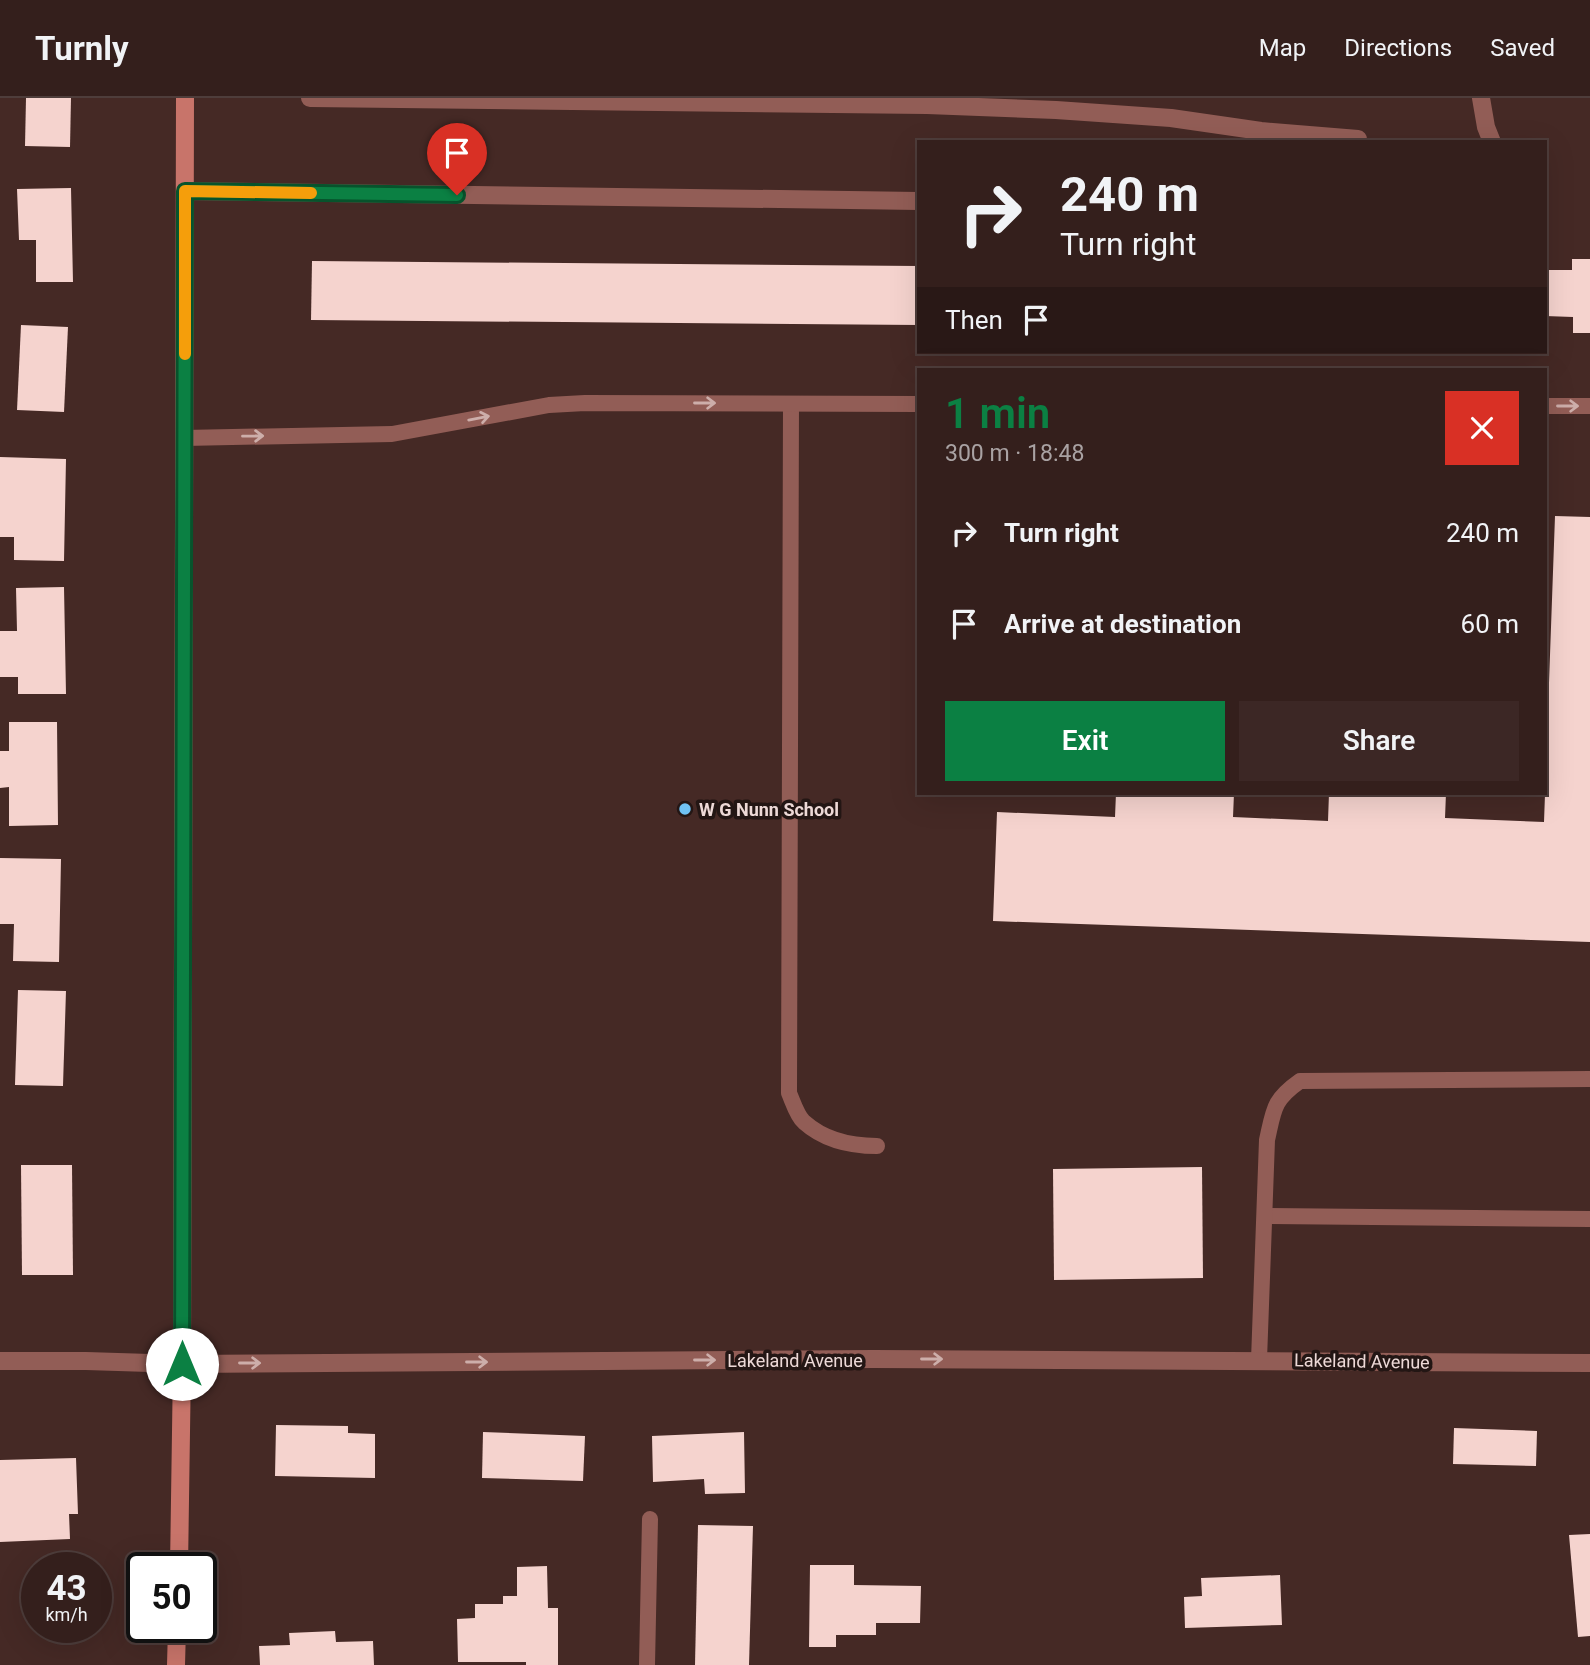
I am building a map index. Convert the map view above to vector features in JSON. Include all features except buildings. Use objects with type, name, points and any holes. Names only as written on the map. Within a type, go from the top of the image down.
[{"type":"main road","points":[[179,1552],[185,98]]},
{"type":"main road","points":[[176,1665],[177,1643]]},
{"type":"street","points":[[310,98],[927,105],[1056,110],[1171,118],[1261,131],[1358,139]]},
{"type":"street","points":[[1481,98],[1491,140]]},
{"type":"street","points":[[185,191],[917,201]]},
{"type":"street","name":"Lakeland Avenue","points":[[0,1361],[182,1364],[859,1359],[1590,1363]]},
{"type":"lane","points":[[184,438],[392,434],[549,405],[585,403],[917,404]]},
{"type":"lane","points":[[791,404],[789,1093],[803,1121],[829,1138],[859,1146],[877,1146]]},
{"type":"lane","points":[[1547,406],[1590,406]]},
{"type":"lane","points":[[1259,1360],[1268,1140],[1273,1110],[1283,1093],[1300,1081],[1590,1079]]},
{"type":"lane","points":[[1265,1216],[1590,1219]]},
{"type":"lane","points":[[647,1665],[650,1519]]},
{"type":"slow traffic","points":[[185,354],[185,191],[311,193]]},
{"type":"place","name":"W G Nunn School","points":[[685,809]]},
{"type":"route","points":[[182,1364],[185,191],[457,195]]}]
